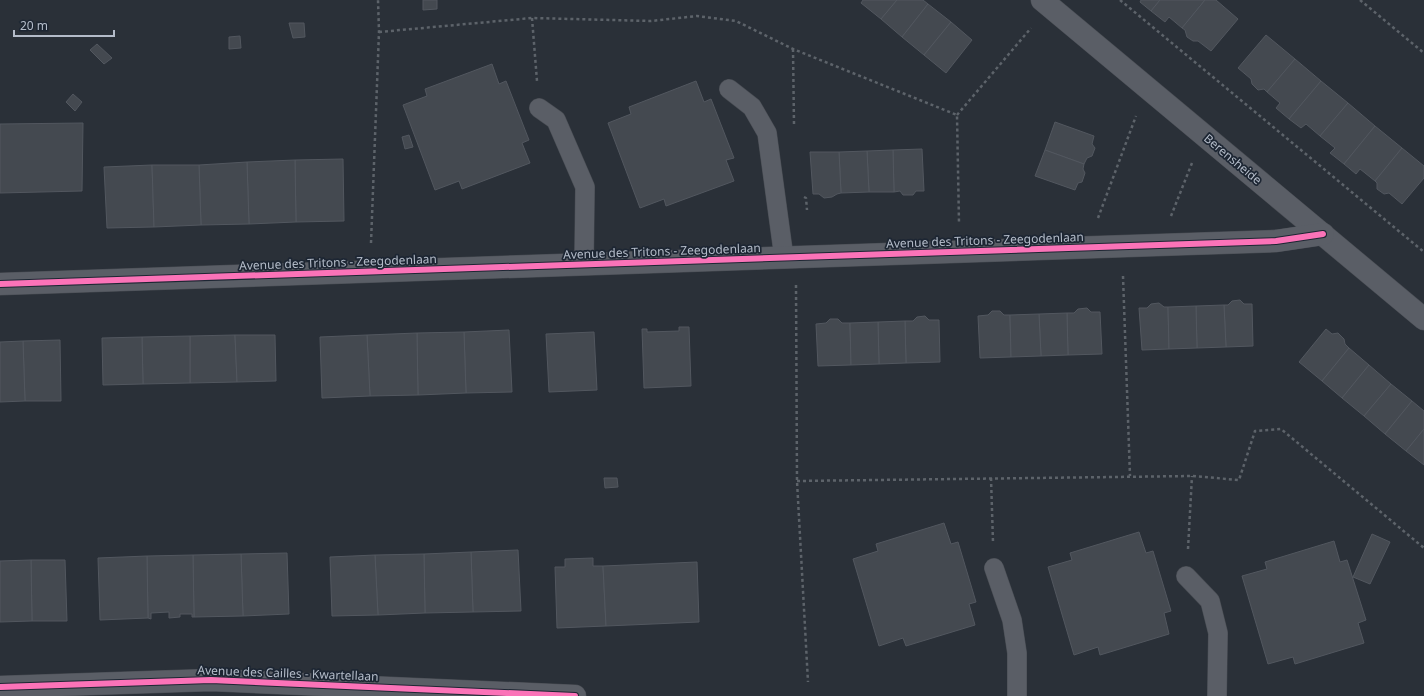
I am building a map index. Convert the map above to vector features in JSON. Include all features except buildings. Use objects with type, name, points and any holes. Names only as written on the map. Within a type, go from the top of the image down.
[{"type":"street","name":"Berensheide","points":[[1042,0],[1424,319]]},
{"type":"street","name":"Avenue des Tritons - Zeegodenlaan","points":[[0,284],[1276,241],[1323,234]]},
{"type":"street","name":"Avenue des Cailles - Kwartellaan","points":[[0,687],[211,680],[575,696]]},
{"type":"lane","points":[[729,89],[752,107],[767,133],[784,258]]},
{"type":"lane","points":[[539,108],[556,120],[585,187],[584,264]]},
{"type":"lane","points":[[994,568],[1012,620],[1017,653],[1017,696]]},
{"type":"lane","points":[[1186,576],[1210,601],[1218,633],[1217,696]]},
{"type":"path","points":[[371,243],[379,32],[378,0]]},
{"type":"path","points":[[1120,0],[1424,252]]},
{"type":"path","points":[[1360,0],[1424,53]]},
{"type":"path","points":[[532,18],[539,108]]},
{"type":"path","points":[[957,115],[1034,25]]},
{"type":"path","points":[[1096,222],[1138,112]]},
{"type":"path","points":[[1170,220],[1193,158]]},
{"type":"path","points":[[1123,269],[1130,476]]},
{"type":"path","points":[[796,280],[797,481],[808,682]]},
{"type":"path","points":[[797,481],[1130,476],[1192,476],[1239,480],[1255,431],[1281,429],[1424,548]]},
{"type":"path","points":[[1186,576],[1192,476]]},
{"type":"path","points":[[991,478],[994,568]]},
{"type":"cycle path","points":[[0,284],[1276,241],[1323,234]]},
{"type":"cycle path","points":[[0,687],[211,680],[575,696]]}]
